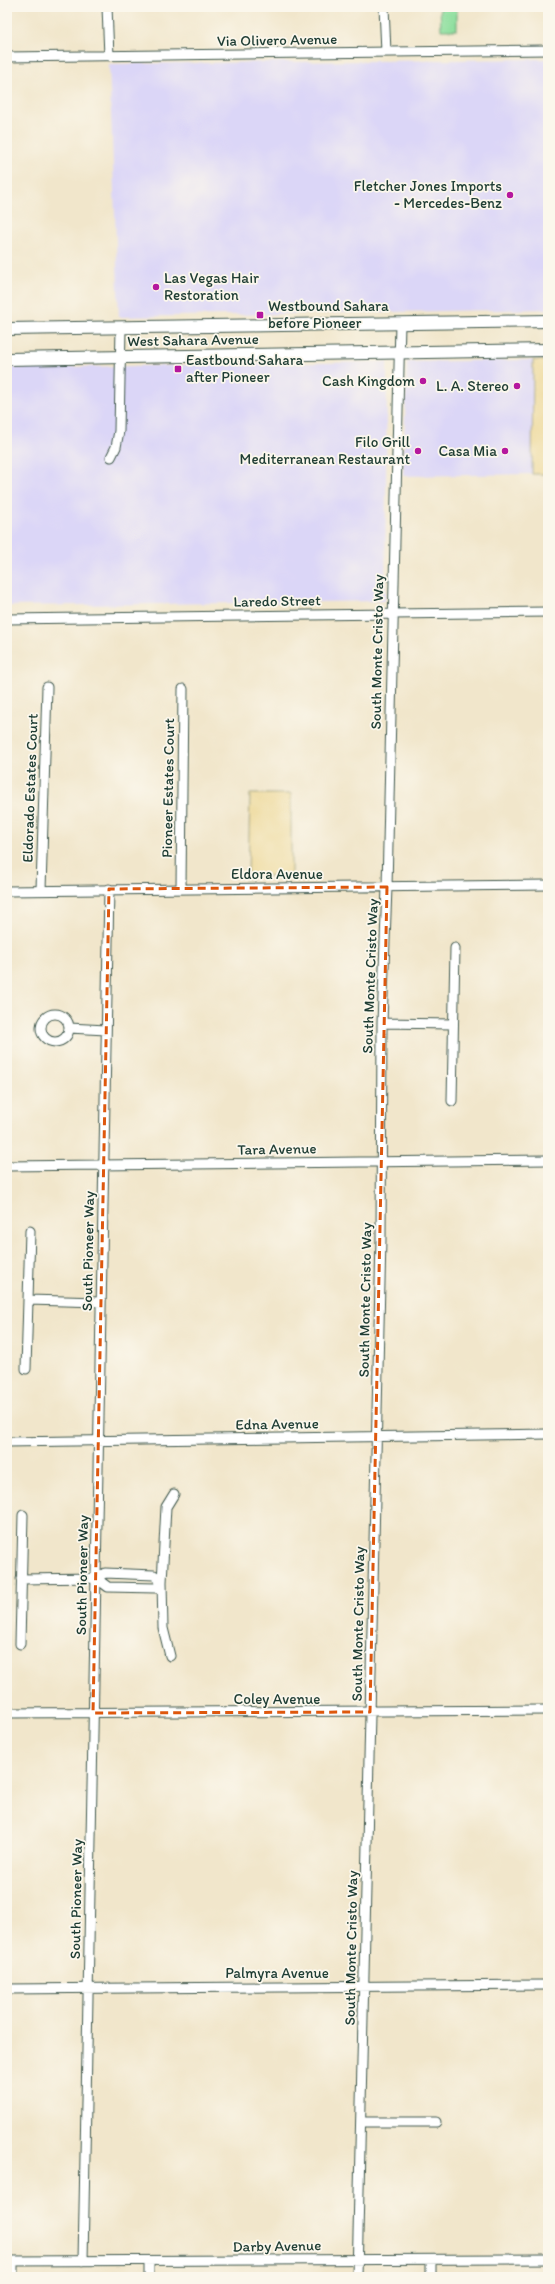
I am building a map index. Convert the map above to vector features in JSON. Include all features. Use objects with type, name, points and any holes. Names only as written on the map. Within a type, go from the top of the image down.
[{"type":"main road","name":"West Sahara Avenue","points":[[7,330],[548,321]]},
{"type":"main road","name":"West Sahara Avenue","points":[[7,359],[548,350]]},
{"type":"street","points":[[107,7],[110,56]]},
{"type":"street","points":[[384,7],[386,52]]},
{"type":"street","name":"Via Olivero Avenue","points":[[7,57],[548,50]]},
{"type":"street","name":"South Monte Cristo Way","points":[[357,2277],[376,1437],[382,1023],[387,887],[392,613],[400,324]]},
{"type":"street","points":[[111,457],[116,447],[119,431],[121,328]]},
{"type":"street","name":"Laredo Street","points":[[7,619],[548,612]]},
{"type":"street","name":"Eldorado Estates Court","points":[[41,890],[47,687]]},
{"type":"street","name":"Pioneer Estates Court","points":[[181,888],[183,689]]},
{"type":"street","name":"Eldora Avenue","points":[[7,891],[548,885]]},
{"type":"street","name":"South Pioneer Way","points":[[83,2261],[109,889]]},
{"type":"street","points":[[452,1101],[455,948]]},
{"type":"street","points":[[382,1023],[453,1024]]},
{"type":"street","points":[[69,1028],[106,1030]]},
{"type":"street","name":"Tara Avenue","points":[[7,1166],[548,1160]]},
{"type":"street","points":[[26,1369],[30,1231]]},
{"type":"street","points":[[28,1300],[101,1302]]},
{"type":"street","name":"Edna Avenue","points":[[7,1442],[548,1434]]},
{"type":"street","points":[[170,1656],[163,1628],[162,1582],[166,1508],[174,1494]]},
{"type":"street","points":[[20,1644],[23,1515]]},
{"type":"street","points":[[21,1580],[96,1578],[105,1573],[154,1575],[162,1582]]},
{"type":"street","points":[[96,1578],[108,1588],[156,1588],[162,1582]]},
{"type":"street","name":"Coley Avenue","points":[[7,1714],[548,1710]]},
{"type":"street","name":"Palmyra Avenue","points":[[7,1989],[548,1985]]},
{"type":"street","points":[[361,2122],[436,2122]]},
{"type":"street","name":"Darby Avenue","points":[[10,2261],[548,2259]]},
{"type":"street","points":[[431,2260],[431,2277]]},
{"type":"street","points":[[10,2261],[13,2277]]},
{"type":"street","points":[[149,2261],[149,2277]]},
{"type":"highlighted area","points":[[387,887],[370,1712],[93,1713],[109,889]]},
{"type":"shaded area","points":[[548,59],[548,309],[119,317],[109,64]]},
{"type":"shaded area","points":[[533,360],[532,474],[403,476],[407,362]]},
{"type":"shaded area","points":[[387,362],[385,601],[7,606],[7,368]]},
{"type":"green space","points":[[440,7],[457,7],[457,30],[441,30]]},
{"type":"sand","points":[[533,360],[548,361],[548,474],[532,474]]},
{"type":"sand","points":[[250,794],[291,794],[291,876],[248,876]]},
{"type":"place","name":"Fletcher Jones Imports - Mercedes-Benz","points":[[510,195]]},
{"type":"place","name":"Las Vegas Hair Restoration","points":[[156,287]]},
{"type":"place","name":"Westbound Sahara before Pioneer","points":[[260,315]]},
{"type":"place","name":"Eastbound Sahara after Pioneer","points":[[178,369]]},
{"type":"place","name":"Cash Kingdom","points":[[423,381]]},
{"type":"place","name":"L. A. Stereo","points":[[517,386]]},
{"type":"place","name":"Filo Grill Mediterranean Restaurant","points":[[418,451]]},
{"type":"place","name":"Casa Mia","points":[[505,451]]}]
